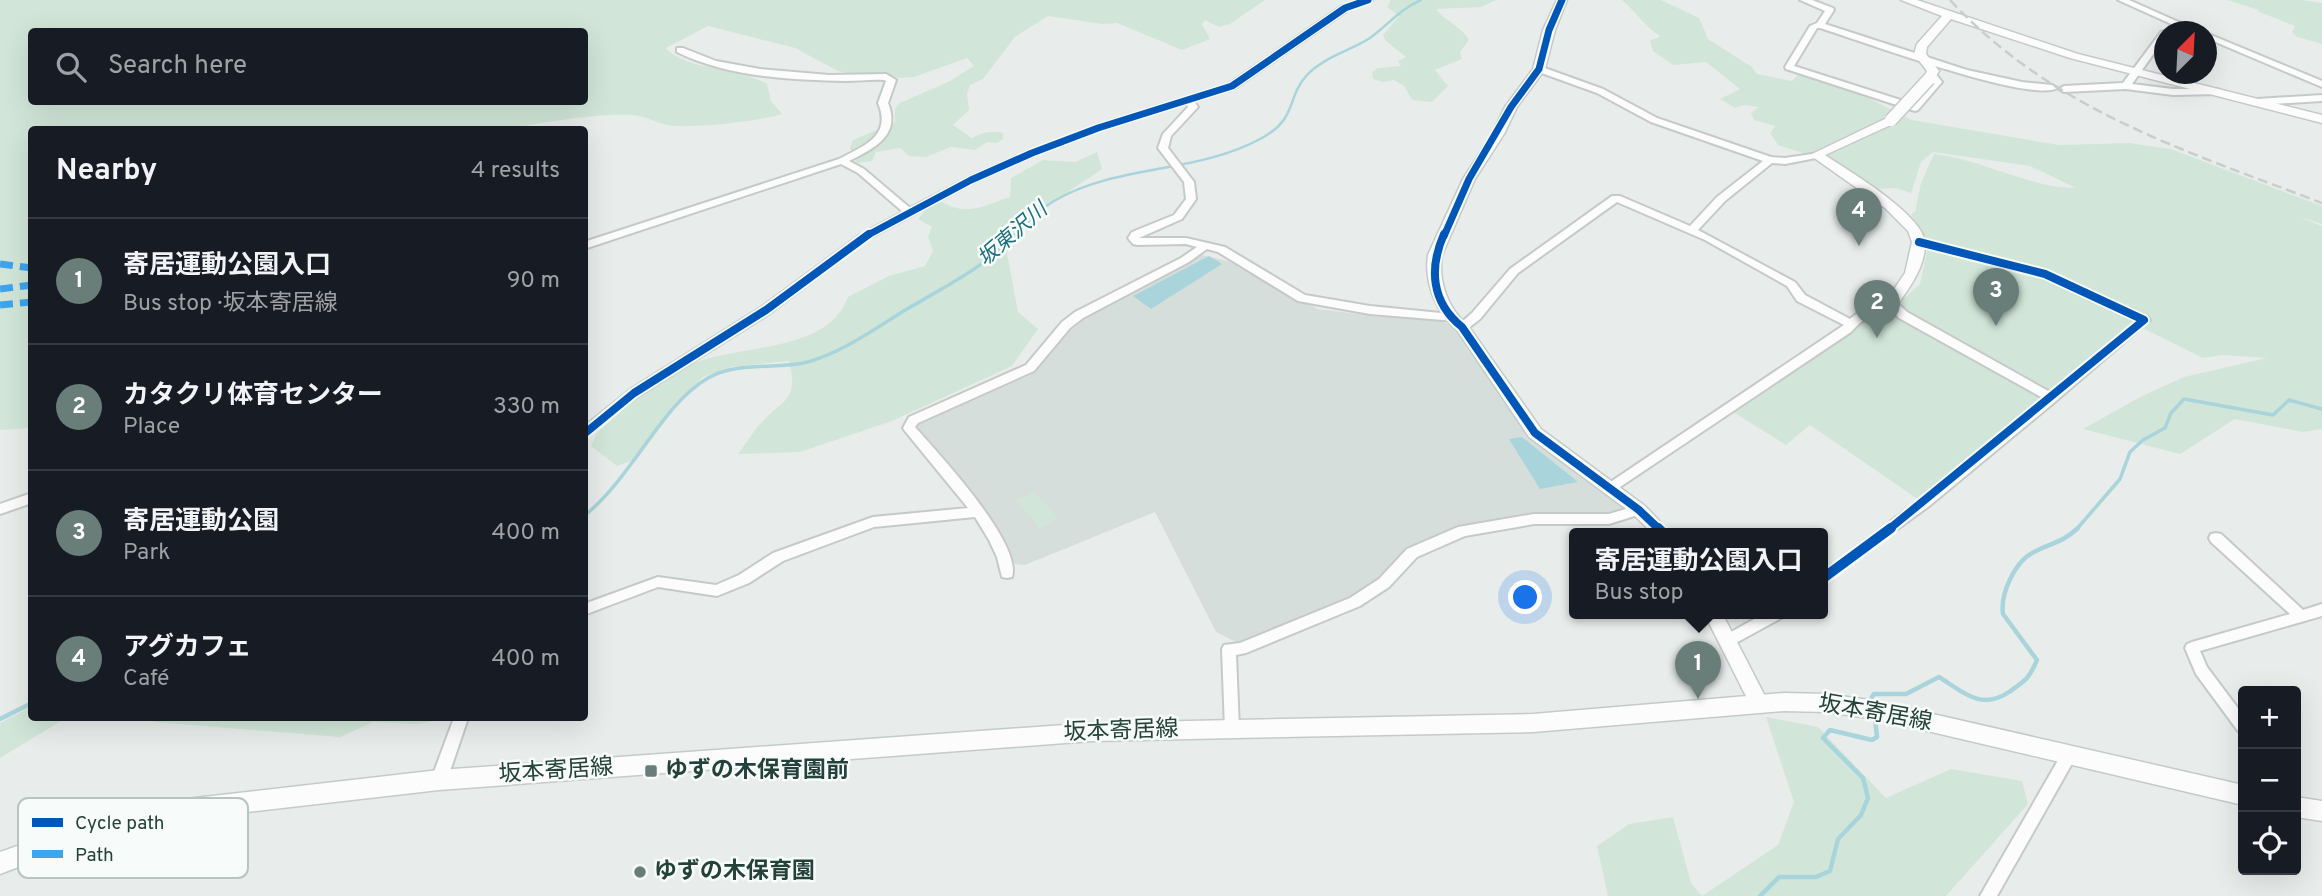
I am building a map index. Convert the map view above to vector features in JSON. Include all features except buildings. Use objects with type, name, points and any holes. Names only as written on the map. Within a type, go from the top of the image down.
[{"type":"main road","name":"坂本寄居線","points":[[248,802],[439,780],[1037,736],[1534,723],[1759,704],[1843,704],[2238,794]]},
{"type":"main road","name":"坂本寄居線","points":[[1,860],[18,854]]},
{"type":"street","points":[[1345,8],[1342,5],[1353,0]]},
{"type":"street","points":[[588,431],[644,386],[766,310],[858,241],[971,180],[1032,153],[1098,128],[1232,86],[1345,8],[1368,0]]},
{"type":"street","points":[[1562,0],[1549,30],[1539,69],[1511,107],[1499,134],[1469,179],[1435,255],[1437,289],[1457,323],[1535,433],[1639,510],[1658,528]]},
{"type":"street","points":[[1786,0],[1793,0]]},
{"type":"street","points":[[1804,0],[1830,10],[1821,25]]},
{"type":"street","points":[[1906,0],[2137,73],[2322,119]]},
{"type":"street","points":[[2122,0],[2154,21]]},
{"type":"street","points":[[1949,14],[1921,46],[1920,54],[1924,59],[1931,77],[1937,82],[1915,108],[1788,67],[1814,26],[1821,25],[1924,59],[2052,88]]},
{"type":"street","points":[[2217,39],[2322,84]]},
{"type":"street","points":[[2126,86],[2154,49]]},
{"type":"street","points":[[588,245],[842,161],[864,149],[884,133],[890,116],[883,103],[891,80],[723,67],[690,57],[680,50]]},
{"type":"street","points":[[1539,69],[1600,91],[1654,120],[1770,160],[1785,161],[1816,155],[1891,120],[1931,77]]},
{"type":"street","points":[[2064,89],[2126,86],[2173,92],[2217,92]]},
{"type":"street","points":[[2257,102],[2322,98]]},
{"type":"street","points":[[1189,100],[1193,107],[1167,133],[1163,148],[1189,183],[1191,199],[1178,217],[1136,234],[1133,238],[1147,244],[1186,241],[1221,249],[1302,298],[1457,323],[1476,316],[1514,271],[1571,227],[1616,198],[1690,231],[1791,284],[1801,298],[1851,324]]},
{"type":"street","points":[[1610,488],[1851,324],[1866,311],[1891,304],[1910,281],[1919,242],[1903,215],[1816,155]]},
{"type":"street","points":[[1690,231],[1721,199],[1770,160]]},
{"type":"street","points":[[842,161],[861,171],[910,213]]},
{"type":"street","points":[[1828,575],[1923,504],[2144,320],[2045,274],[1919,242]]},
{"type":"street","points":[[1007,573],[1006,563],[979,512],[909,428],[913,420],[1022,373],[1079,315],[1185,260],[1206,245]]},
{"type":"street","points":[[1891,304],[1903,315],[2052,398]]},
{"type":"street","points":[[0,509],[28,499]]},
{"type":"street","points":[[1232,729],[1229,649],[1241,649],[1355,602],[1384,583],[1412,553],[1463,531],[1534,519],[1609,519],[1639,510]]},
{"type":"street","points":[[588,608],[658,582],[717,591],[744,579],[778,557],[873,522],[979,512]]},
{"type":"street","points":[[2216,538],[2301,616]]},
{"type":"street","points":[[2238,719],[2201,670],[2192,648],[2322,610]]},
{"type":"street","points":[[1717,619],[1759,704]]},
{"type":"street","points":[[1729,640],[1767,619]]},
{"type":"street","points":[[439,780],[460,721]]},
{"type":"street","points":[[1988,896],[2069,755]]},
{"type":"shaded area","points":[[1202,255],[1228,261],[1318,309],[1381,317],[1435,319],[1459,328],[1518,420],[1624,507],[1622,511],[1606,515],[1453,530],[1412,547],[1381,579],[1358,595],[1240,644],[1216,632],[1155,512],[1025,565],[1015,564],[971,493],[917,430],[917,423],[954,405],[1029,376],[1082,318]]},
{"type":"green space","points":[[0,0],[1265,0],[1230,24],[1219,27],[1205,20],[1202,24],[1210,39],[1182,50],[1117,23],[1102,24],[1048,16],[1015,37],[983,79],[970,85],[967,94],[969,110],[953,125],[972,138],[994,132],[1003,133],[1003,139],[997,143],[987,142],[975,150],[951,147],[926,157],[909,156],[900,148],[876,152],[872,161],[857,163],[850,148],[853,140],[895,122],[895,109],[900,103],[950,81],[974,66],[967,58],[914,77],[900,78],[881,73],[852,74],[838,71],[795,48],[708,26],[666,48],[686,61],[742,74],[767,84],[771,101],[782,114],[744,122],[687,126],[667,125],[639,116],[611,115],[527,126],[28,126],[28,428],[0,430]]},
{"type":"green space","points":[[1391,0],[1496,0],[1481,7],[1436,9],[1469,40],[1460,52],[1462,59],[1435,70],[1448,86],[1432,102],[1412,100],[1404,86],[1394,80],[1383,82],[1373,79],[1372,72],[1378,68],[1401,66],[1398,61],[1406,57],[1386,41],[1383,35],[1399,16],[1387,7]]},
{"type":"green space","points":[[1622,0],[1661,0],[1699,18],[1708,39],[1752,67],[1757,74],[1792,81],[1800,73],[1831,79],[1912,120],[2059,145],[2129,143],[2171,149],[2322,206],[2322,224],[2300,217],[2322,226],[2322,429],[2303,432],[2235,419],[2180,454],[2083,429],[2142,396],[2184,377],[2267,358],[2222,355],[2203,358],[2136,325],[1919,500],[1810,425],[1786,445],[1733,412],[1873,315],[1907,296],[1920,284],[1927,251],[1926,238],[1911,214],[1915,212],[1921,183],[1934,154],[1970,161],[2023,179],[2076,188],[2030,166],[1933,152],[1921,162],[1911,193],[1896,188],[1877,189],[1809,155],[1778,145],[1770,133],[1775,126],[1754,120],[1751,113],[1759,107],[1744,105],[1735,108],[1720,99],[1740,89],[1706,62],[1673,65],[1653,51],[1650,41],[1660,36]]},
{"type":"green space","points":[[2227,0],[2302,0],[2322,3],[2322,44],[2297,37],[2292,32],[2295,26]]},
{"type":"green space","points":[[1097,152],[1102,169],[1012,230],[1007,253],[1018,312],[1038,329],[1012,366],[892,421],[800,452],[738,454],[759,426],[788,397],[792,374],[789,361],[732,367],[703,377],[681,400],[637,459],[617,466],[591,446],[597,433],[619,414],[679,370],[711,358],[801,338],[821,329],[837,315],[848,297],[889,276],[925,266],[933,251],[928,237],[932,227],[918,219],[927,208],[942,202],[960,209],[984,206],[1010,197],[1011,178],[1043,160],[1075,162]]},
{"type":"green space","points":[[1034,492],[1058,518],[1040,528],[1017,501]]},
{"type":"green space","points":[[28,709],[28,721],[61,721],[0,758],[0,723]]},
{"type":"green space","points":[[1766,717],[1818,727],[1886,798],[1951,769],[2022,781],[2028,804],[1946,896],[1702,896],[1778,845],[1794,802]]},
{"type":"green space","points":[[152,721],[432,721],[418,724],[373,722],[340,737]]},
{"type":"green space","points":[[1673,817],[1691,883],[1702,896],[1608,896],[1597,846],[1629,824]]},
{"type":"water","points":[[1209,256],[1222,264],[1151,309],[1133,296]]},
{"type":"water","points":[[1522,437],[1578,482],[1540,489],[1509,439]]},
{"type":"waterway","name":"坂東沢川","points":[[1016,234],[1043,208],[1078,189],[1130,174],[1211,158],[1262,138],[1287,115],[1296,92],[1307,75],[1329,59],[1370,38],[1400,13],[1421,0]]},
{"type":"waterway","name":"坂東沢川","points":[[588,512],[617,482],[675,406],[708,378],[732,369],[796,364],[833,353],[962,277],[990,258],[1016,234]]},
{"type":"waterway","points":[[2077,529],[2120,479],[2130,452],[2143,440],[2165,428],[2171,413],[2184,399],[2273,415],[2289,400],[2322,409]]},
{"type":"waterway","points":[[1872,697],[1874,694],[1906,694],[1939,677],[1972,697],[1990,700],[2023,682],[2037,660],[2003,614],[2006,588],[2015,570],[2027,556],[2077,529]]},
{"type":"waterway","name":"坂東沢川","points":[[0,719],[28,705]]},
{"type":"waterway","points":[[1760,896],[1779,877],[1816,877],[1830,871],[1838,839],[1861,815],[1868,798],[1863,778],[1823,738],[1830,730],[1872,740],[1877,737],[1875,718]]},
{"type":"railway","points":[[1950,0],[1990,38],[2032,71],[2077,99],[2171,145],[2322,203]]},
{"type":"marked path","points":[[0,264],[28,268]]},
{"type":"marked path","points":[[0,289],[28,286]]},
{"type":"marked path","points":[[0,305],[28,302]]},
{"type":"cycle path","points":[[588,431],[634,393],[766,310],[864,237],[971,180],[1032,153],[1098,128],[1232,86],[1345,8],[1368,0]]},
{"type":"cycle path","points":[[1562,0],[1549,30],[1539,69],[1511,107],[1498,134],[1469,179],[1435,255],[1433,268],[1437,289],[1451,318],[1462,327],[1535,433],[1639,510],[1658,528]]},
{"type":"cycle path","points":[[1828,575],[1923,504],[2144,320],[2045,274],[1919,242]]},
{"type":"place","name":"アグカフェ","points":[[1859,246]]},
{"type":"place","name":"寄居運動公園","points":[[1996,326]]},
{"type":"place","name":"カタクリ体育センター","points":[[1877,338]]},
{"type":"place","name":"寄居運動公園入口","points":[[1698,699]]},
{"type":"place","name":"ゆずの木保育園前","points":[[651,771]]},
{"type":"place","name":"ゆずの木保育園","points":[[640,872]]}]
